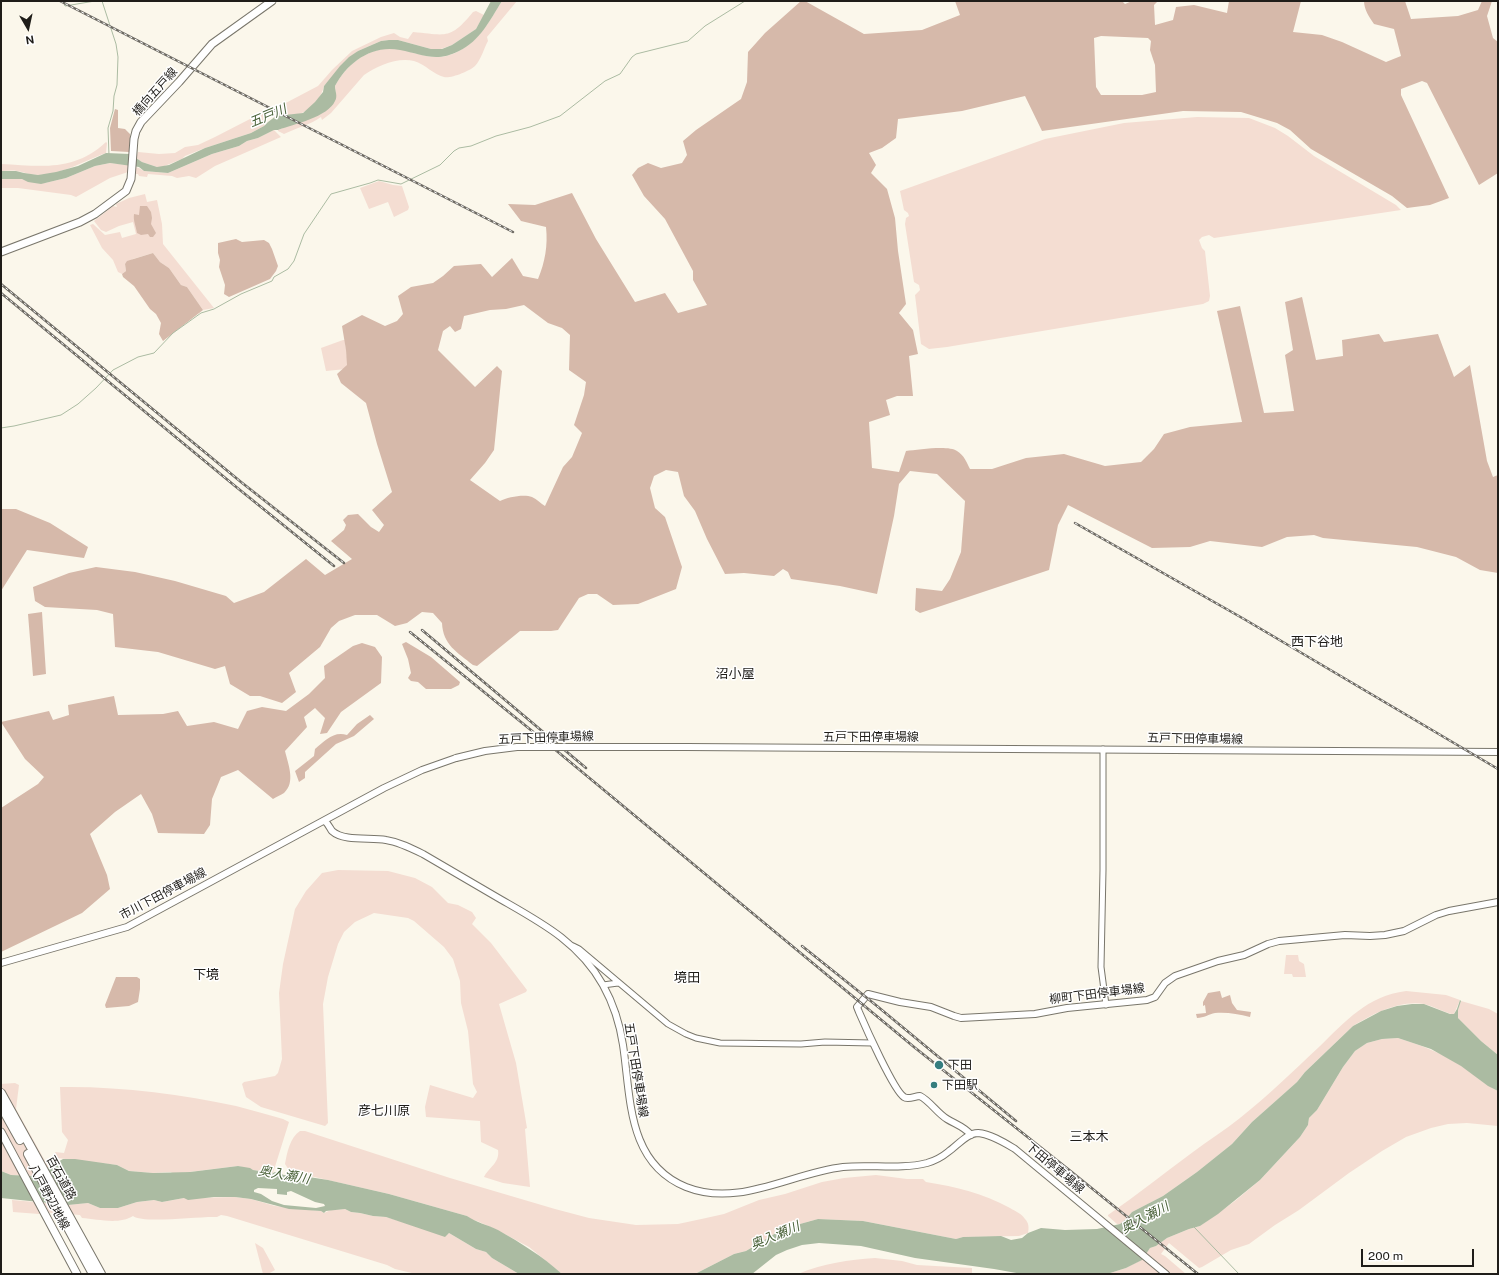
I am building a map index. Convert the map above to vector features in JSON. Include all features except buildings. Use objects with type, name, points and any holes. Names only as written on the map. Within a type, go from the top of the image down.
[{"type":"highway","name":"百石道路","points":[[1,1094],[65,1216],[93,1274]]},
{"type":"highway","name":"百石道路","points":[[1,1106],[65,1216],[101,1274]]},
{"type":"main road","name":"橋向五戸線","points":[[1,252],[80,222],[95,214],[126,191],[130,185],[132,175],[136,131],[141,122],[212,44],[272,1]]},
{"type":"main road","name":"五戸下田停車場線","points":[[971,1135],[942,1156],[924,1164],[898,1166],[858,1166],[827,1169],[761,1188],[733,1194],[713,1194],[685,1186],[672,1179],[654,1163],[646,1154],[636,1133],[629,1104],[623,1044],[615,1011],[602,984],[589,965],[572,946],[565,939],[542,923],[423,854],[387,840],[342,836],[333,831],[325,820],[384,788],[422,770],[456,758],[485,751],[517,747],[1498,752]]},
{"type":"main road","name":"市川下田停車場線","points":[[1,963],[127,927],[325,820]]},
{"type":"main road","name":"柳町下田停車場線","points":[[971,1135],[965,1129],[942,1116],[923,1097],[908,1098],[903,1096],[892,1080],[872,1043],[858,1006],[868,994],[900,1002],[931,1007],[961,1018],[1028,1014],[1067,1008],[1106,1005],[1155,997],[1165,982],[1175,976],[1218,961],[1244,955],[1268,944],[1279,941],[1345,935],[1385,935],[1404,930],[1436,915],[1449,911],[1498,902]]},
{"type":"main road","name":"八戸野辺地線","points":[[1,1132],[77,1274]]},
{"type":"main road","name":"下田停車場線","points":[[971,1135],[980,1133],[1005,1142],[1015,1149],[1166,1274]]},
{"type":"street","points":[[1103,749],[1101,967],[1106,1005]]},
{"type":"street","points":[[572,946],[579,949],[668,1024],[686,1034],[704,1040],[720,1043],[872,1043]]},
{"type":"street","points":[[602,984],[611,976]]},
{"type":"street","points":[[602,984],[618,983]]},
{"type":"shaded area","points":[[502,1],[517,1],[487,37],[488,41],[479,61],[469,70],[455,76],[444,77],[414,61],[394,61],[375,68],[364,75],[331,113],[322,120],[321,117],[284,134],[278,131],[292,124],[336,95],[335,86],[346,70],[353,63],[370,52],[390,48],[436,57],[451,55],[473,41],[479,35]]},
{"type":"shaded area","points":[[801,1],[805,1],[864,34],[922,30],[960,15],[955,1],[1122,1],[1125,4],[1132,1],[1158,1],[1154,5],[1155,25],[1173,20],[1176,7],[1194,5],[1227,13],[1229,1],[1301,1],[1293,32],[1322,35],[1342,42],[1386,62],[1401,56],[1394,29],[1374,24],[1366,10],[1364,1],[1405,1],[1411,19],[1458,16],[1478,10],[1482,1],[1492,1],[1487,16],[1493,38],[1498,42],[1498,173],[1479,185],[1427,83],[1422,81],[1401,89],[1401,95],[1449,198],[1430,205],[1407,208],[1392,196],[1311,149],[1290,130],[1277,123],[1241,112],[1183,111],[1042,131],[1025,96],[962,111],[898,119],[896,138],[882,148],[869,153],[876,165],[871,173],[887,189],[895,218],[898,251],[906,304],[899,313],[913,330],[918,354],[909,356],[913,396],[897,396],[886,400],[890,415],[869,422],[872,468],[899,472],[906,451],[933,448],[947,448],[957,451],[963,457],[970,469],[992,469],[1026,458],[1064,454],[1105,466],[1141,462],[1154,449],[1164,434],[1190,427],[1242,422],[1217,311],[1240,306],[1264,413],[1294,411],[1285,355],[1293,350],[1285,302],[1302,297],[1316,360],[1343,356],[1342,340],[1379,334],[1384,342],[1438,334],[1454,377],[1470,365],[1487,461],[1493,477],[1498,475],[1498,573],[1480,570],[1456,557],[1417,547],[1323,538],[1314,535],[1287,537],[1262,547],[1210,541],[1190,547],[1152,548],[1068,505],[1058,525],[1049,570],[920,613],[915,610],[916,588],[942,591],[950,579],[961,552],[965,501],[937,474],[910,471],[899,484],[894,516],[877,594],[840,586],[791,579],[788,572],[783,569],[774,576],[744,573],[725,574],[707,539],[695,511],[684,496],[678,472],[666,470],[654,476],[650,488],[655,508],[665,517],[682,567],[676,589],[638,604],[613,605],[597,594],[588,594],[579,598],[558,630],[520,631],[477,666],[473,665],[456,652],[448,643],[443,631],[442,623],[433,613],[422,612],[407,623],[395,626],[377,615],[355,615],[339,621],[331,628],[320,647],[289,673],[296,692],[282,703],[260,696],[250,696],[230,684],[225,666],[215,669],[158,652],[115,647],[113,614],[97,610],[45,607],[35,601],[33,587],[69,573],[96,567],[135,572],[175,581],[226,596],[234,603],[264,592],[306,559],[325,575],[352,559],[331,541],[344,530],[346,525],[343,520],[348,515],[358,514],[371,527],[379,532],[384,525],[372,510],[392,492],[366,403],[341,383],[337,374],[347,365],[342,326],[362,315],[385,326],[397,321],[403,314],[398,296],[411,287],[433,283],[454,266],[481,264],[492,277],[512,258],[523,276],[538,279],[547,241],[546,227],[521,221],[508,204],[535,205],[572,193],[596,239],[635,302],[665,293],[678,313],[707,305],[693,280],[693,271],[665,219],[644,196],[632,175],[638,168],[648,163],[661,168],[682,163],[687,155],[683,141],[696,130],[741,99],[747,82],[748,52],[765,33]],"holes":[[[1101,36],[1148,38],[1151,41],[1150,50],[1155,65],[1156,92],[1142,95],[1101,95],[1096,87],[1094,38]],[[524,305],[548,323],[562,328],[570,335],[569,370],[586,382],[584,395],[574,425],[582,433],[572,457],[563,467],[545,506],[529,496],[516,496],[500,501],[470,480],[494,450],[502,371],[497,366],[475,387],[438,350],[443,331],[450,326],[455,332],[461,329],[464,316],[490,310],[506,309]]]},
{"type":"shaded area","points":[[476,11],[484,15],[476,29],[452,45],[441,49],[431,49],[398,40],[389,40],[381,41],[358,51],[324,86],[319,98],[306,111],[300,114],[276,116],[273,118],[280,106],[318,86],[352,51],[381,37],[394,33],[400,37],[408,39],[413,32],[447,34],[459,27],[473,12]]},
{"type":"shaded area","points":[[115,109],[118,110],[118,128],[125,129],[130,134],[129,152],[111,151],[110,128]]},
{"type":"shaded area","points":[[262,110],[269,112],[264,126],[251,133],[205,148],[162,167],[157,167],[142,162],[136,158],[138,152],[159,154],[175,153],[185,147],[198,145],[250,119]]},
{"type":"shaded area","points":[[1197,117],[1249,118],[1275,128],[1314,156],[1396,205],[1401,210],[1214,238],[1209,235],[1202,237],[1199,240],[1205,251],[1210,296],[1209,301],[1203,304],[947,347],[929,349],[921,344],[915,295],[920,290],[919,285],[914,282],[905,224],[906,218],[909,216],[904,210],[900,191],[1045,139],[1124,123]]},
{"type":"shaded area","points":[[274,130],[281,137],[215,166],[196,178],[189,176],[177,178],[172,176],[148,174],[147,177],[135,174],[135,167],[144,171],[168,173],[212,154],[239,146],[247,141],[258,138]]},
{"type":"shaded area","points":[[106,142],[106,153],[73,167],[56,172],[32,175],[15,171],[1,171],[1,164],[43,166],[69,163],[94,152]]},
{"type":"shaded area","points":[[110,163],[128,165],[128,172],[110,178],[76,197],[71,195],[18,188],[1,188],[1,179],[22,179],[45,183],[66,178],[95,166]]},
{"type":"shaded area","points":[[379,181],[402,186],[409,207],[408,210],[394,217],[388,202],[369,209],[360,188]]},
{"type":"shaded area","points":[[145,194],[147,202],[157,200],[162,224],[163,244],[214,308],[203,310],[187,287],[181,285],[169,268],[160,262],[153,253],[133,259],[125,264],[126,271],[122,274],[118,272],[113,260],[102,248],[90,225],[93,224],[105,235],[120,232],[122,238],[136,234],[133,222],[106,232],[101,230],[94,221],[113,206],[117,207],[116,204],[129,198]]},
{"type":"shaded area","points":[[140,206],[147,206],[151,212],[151,224],[156,233],[153,237],[150,237],[148,234],[141,235],[137,233],[134,214],[139,215]]},
{"type":"shaded area","points":[[236,239],[242,242],[264,240],[269,243],[278,266],[270,279],[229,297],[224,294],[225,285],[219,267],[220,260],[218,243]]},
{"type":"shaded area","points":[[153,253],[160,262],[169,268],[181,285],[187,287],[203,310],[163,341],[159,334],[161,323],[156,314],[150,309],[134,286],[123,277],[122,274],[126,271],[125,264],[127,261]]},
{"type":"shaded area","points":[[345,340],[348,366],[346,369],[326,371],[321,348]]},
{"type":"shaded area","points":[[1,509],[16,509],[50,523],[88,547],[84,558],[27,550],[1,591]]},
{"type":"shaded area","points":[[42,612],[46,674],[33,676],[28,614]]},
{"type":"shaded area","points":[[406,642],[431,657],[460,682],[459,685],[451,689],[426,689],[418,682],[411,681],[408,678],[411,673],[408,659],[402,644]]},
{"type":"shaded area","points":[[362,643],[375,647],[382,657],[381,683],[341,712],[327,733],[320,734],[325,718],[315,708],[304,717],[307,727],[285,751],[290,773],[290,784],[284,793],[273,799],[238,770],[221,777],[212,799],[210,825],[204,834],[158,833],[152,814],[141,794],[115,812],[90,834],[107,875],[110,889],[82,913],[1,952],[1,808],[38,784],[44,777],[25,759],[1,722],[49,711],[53,720],[69,715],[68,705],[114,696],[118,715],[163,714],[178,711],[187,726],[214,722],[238,729],[247,711],[262,707],[286,711],[309,694],[325,678],[324,666],[353,646]]},
{"type":"shaded area","points":[[370,715],[374,719],[354,736],[336,744],[305,772],[305,778],[299,782],[295,771],[314,756],[315,749],[333,736],[338,734],[347,735],[357,724]]},
{"type":"shaded area","points":[[338,870],[388,871],[415,878],[432,887],[448,903],[458,905],[472,912],[476,918],[472,924],[491,943],[527,990],[526,992],[499,1004],[516,1063],[527,1128],[525,1129],[530,1187],[503,1183],[484,1177],[496,1162],[498,1150],[481,1142],[480,1121],[426,1117],[425,1107],[430,1085],[473,1098],[477,1092],[473,1084],[468,1031],[461,1003],[460,981],[453,959],[444,947],[414,921],[408,918],[374,913],[355,922],[344,932],[338,944],[328,977],[323,1004],[328,1123],[325,1126],[261,1107],[246,1097],[242,1084],[244,1082],[275,1076],[278,1073],[282,1059],[279,993],[283,964],[295,909],[306,891],[322,873]]},
{"type":"shaded area","points":[[1286,955],[1298,955],[1299,961],[1304,964],[1306,977],[1293,977],[1292,974],[1284,974]]},
{"type":"shaded area","points":[[116,977],[137,977],[140,979],[138,1002],[129,1006],[106,1008],[105,1005]]},
{"type":"shaded area","points":[[1220,991],[1222,998],[1230,995],[1232,1003],[1237,1010],[1251,1012],[1250,1017],[1219,1013],[1197,1018],[1196,1014],[1206,1013],[1203,1002],[1208,993]]},
{"type":"shaded area","points":[[1406,991],[1446,995],[1460,1000],[1454,1014],[1424,1004],[1405,1004],[1387,1009],[1353,1026],[1305,1072],[1297,1082],[1252,1122],[1232,1144],[1197,1172],[1163,1196],[1132,1212],[1120,1224],[1117,1224],[1108,1216],[1250,1110],[1358,1011],[1380,998]]},
{"type":"shaded area","points":[[1461,1001],[1489,1009],[1498,1014],[1498,1055],[1481,1041],[1458,1018],[1458,1010]]},
{"type":"shaded area","points":[[1398,1038],[1448,1058],[1498,1091],[1498,1126],[1467,1123],[1448,1124],[1431,1128],[1406,1137],[1349,1173],[1299,1210],[1249,1244],[1231,1250],[1202,1267],[1199,1268],[1169,1243],[1161,1254],[1186,1274],[1107,1274],[1126,1268],[1141,1260],[1150,1248],[1156,1246],[1167,1238],[1200,1226],[1235,1201],[1260,1180],[1300,1137],[1308,1125],[1309,1118],[1317,1110],[1343,1067],[1355,1051],[1367,1043],[1382,1039]]},
{"type":"shaded area","points":[[15,1083],[19,1085],[16,1109],[49,1168],[33,1176],[11,1175],[1,1171],[1,1084]]},
{"type":"shaded area","points":[[60,1087],[126,1089],[171,1094],[236,1106],[289,1122],[273,1173],[238,1166],[173,1174],[171,1172],[153,1173],[129,1171],[117,1165],[57,1158],[55,1152],[64,1153],[68,1140],[62,1132]]},
{"type":"shaded area","points":[[300,1131],[305,1131],[450,1178],[555,1209],[589,1218],[636,1225],[678,1224],[724,1214],[759,1200],[785,1194],[822,1182],[876,1175],[907,1179],[923,1179],[926,1182],[959,1188],[979,1194],[1010,1208],[1024,1217],[1028,1226],[1028,1233],[1019,1236],[963,1237],[956,1239],[863,1221],[818,1219],[776,1233],[746,1251],[734,1254],[695,1274],[562,1274],[529,1247],[497,1230],[472,1220],[467,1216],[389,1194],[289,1170],[285,1164],[288,1150],[291,1141]]},
{"type":"shaded area","points":[[235,1197],[251,1199],[275,1206],[321,1211],[324,1213],[331,1210],[345,1209],[351,1212],[386,1217],[446,1235],[449,1233],[476,1249],[486,1252],[492,1258],[519,1274],[416,1274],[395,1269],[387,1265],[221,1215],[217,1217],[159,1220],[133,1216],[127,1219],[108,1221],[82,1218],[80,1215],[41,1212],[39,1214],[13,1212],[12,1200],[68,1205],[88,1203],[100,1208],[118,1208],[137,1202],[154,1200],[162,1202],[184,1198]]},
{"type":"shaded area","points":[[255,1243],[263,1248],[275,1270],[268,1274],[263,1274]]},
{"type":"shaded area","points":[[875,1258],[902,1261],[917,1265],[972,1268],[972,1274],[798,1274],[817,1267],[836,1263]]},
{"type":"water","points":[[491,1],[502,1],[489,23],[479,36],[459,51],[451,55],[436,57],[390,49],[370,53],[353,63],[346,70],[335,86],[336,99],[331,107],[318,116],[278,130],[274,130],[258,138],[247,141],[239,146],[212,154],[168,173],[144,171],[139,167],[110,163],[95,166],[66,178],[41,184],[28,182],[22,179],[1,179],[1,171],[16,171],[38,175],[56,172],[78,166],[106,153],[130,154],[142,162],[157,167],[169,165],[205,148],[251,133],[264,126],[276,116],[303,113],[315,102],[323,92],[324,86],[349,57],[358,51],[381,41],[398,40],[431,49],[442,49],[452,45],[476,29]]},
{"type":"water","name":"奥入瀬川","points":[[1460,1000],[1458,1018],[1481,1041],[1498,1055],[1498,1091],[1488,1086],[1461,1066],[1431,1049],[1398,1038],[1382,1039],[1367,1043],[1355,1051],[1343,1067],[1317,1110],[1309,1118],[1308,1125],[1300,1137],[1260,1180],[1218,1214],[1200,1226],[1167,1238],[1156,1246],[1150,1248],[1142,1260],[1126,1268],[1107,1274],[1022,1274],[915,1258],[861,1246],[819,1243],[802,1245],[776,1255],[752,1274],[695,1274],[734,1254],[746,1251],[776,1233],[818,1219],[863,1221],[956,1239],[963,1237],[1001,1236],[1011,1240],[1022,1238],[1028,1233],[1041,1228],[1065,1230],[1097,1229],[1120,1224],[1132,1212],[1163,1196],[1197,1172],[1232,1144],[1252,1122],[1297,1082],[1305,1072],[1353,1026],[1381,1011],[1397,1006],[1412,1004],[1424,1004],[1450,1014],[1454,1014]]},
{"type":"water","name":"奥入瀬川","points":[[63,1159],[75,1159],[117,1165],[129,1171],[153,1173],[190,1172],[238,1166],[253,1170],[275,1172],[284,1175],[296,1175],[328,1180],[389,1194],[467,1216],[498,1230],[515,1240],[562,1274],[519,1274],[492,1258],[486,1252],[476,1249],[449,1233],[445,1237],[386,1217],[351,1212],[345,1209],[326,1211],[324,1213],[321,1211],[289,1209],[251,1199],[235,1197],[214,1197],[188,1200],[184,1198],[162,1202],[154,1200],[137,1202],[118,1208],[100,1208],[88,1203],[68,1205],[1,1198],[1,1171],[11,1175],[33,1176]],"holes":[[[258,1188],[277,1189],[277,1194],[287,1195],[287,1192],[291,1191],[315,1202],[324,1204],[325,1206],[316,1208],[284,1205],[254,1192],[254,1190]]]},
{"type":"waterway","points":[[63,1],[65,6],[95,1]]},
{"type":"waterway","points":[[102,1],[116,44],[118,57],[117,85],[114,96],[113,111],[108,128],[109,155]]},
{"type":"waterway","points":[[1,428],[61,415],[78,404],[113,370],[138,357],[154,353],[173,333],[201,313],[214,309],[241,294],[272,281],[274,277],[288,269],[294,261],[304,234],[331,194],[378,180],[401,184],[440,165],[459,148],[471,146],[496,136],[530,127],[560,116],[605,81],[620,74],[632,57],[636,54],[688,41],[705,26],[745,1]]},
{"type":"waterway","points":[[1194,1227],[1239,1274]]},
{"type":"railway","points":[[60,1],[513,232]]},
{"type":"railway","points":[[1,284],[241,482],[344,563]]},
{"type":"railway","points":[[1,293],[334,566]]},
{"type":"railway","points":[[1075,523],[1244,619],[1498,769]]},
{"type":"railway","points":[[422,630],[586,768]]},
{"type":"railway","points":[[410,632],[558,752],[914,1047],[1198,1274]]},
{"type":"railway","points":[[802,946],[1016,1121]]},
{"type":"place","name":"下田","points":[[939,1065]]},
{"type":"place","name":"下田駅","points":[[934,1085]]},
{"type":"district","name":"西下谷地","points":[[1317,642]]},
{"type":"district","name":"沼小屋","points":[[735,674]]},
{"type":"district","name":"下境","points":[[206,975]]},
{"type":"district","name":"境田","points":[[687,978]]},
{"type":"district","name":"彦七川原","points":[[384,1111]]},
{"type":"district","name":"三本木","points":[[1089,1137]]},
{"type":"water label","name":"五戸川","points":[[268,116]]}]
